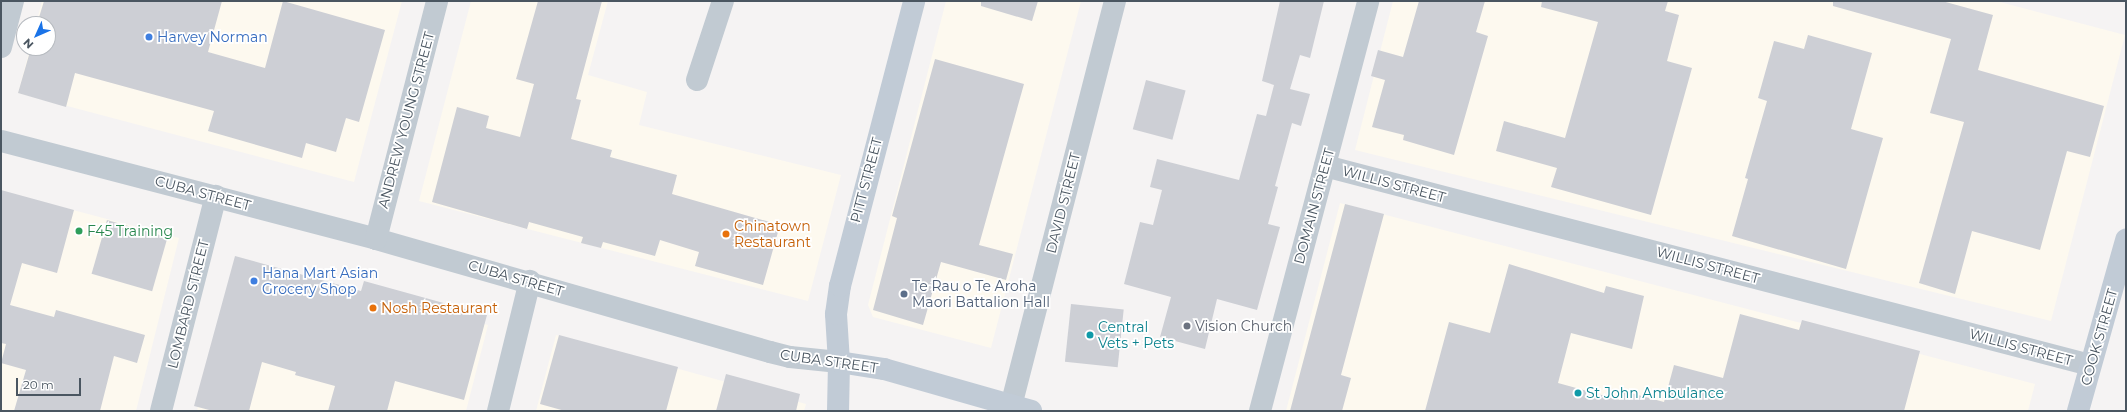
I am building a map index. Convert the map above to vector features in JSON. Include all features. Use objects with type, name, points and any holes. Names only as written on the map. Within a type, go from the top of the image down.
[{"type":"main road","name":"PITT STREET","points":[[838,411],[839,362],[836,314],[845,263],[914,1]]},
{"type":"main road","name":"COOK STREET","points":[[2078,411],[2126,240]]},
{"type":"main road","name":"CUBA STREET","points":[[839,362],[884,369],[1021,408]]},
{"type":"street","points":[[1,47],[13,1]]},
{"type":"street","name":"ANDREW YOUNG STREET","points":[[376,239],[437,1]]},
{"type":"street","points":[[697,80],[723,1]]},
{"type":"street","name":"DAVID STREET","points":[[1021,408],[1115,1]]},
{"type":"street","name":"DOMAIN STREET","points":[[1260,411],[1368,1]]},
{"type":"street","name":"CUBA STREET","points":[[1,141],[216,196],[530,281],[770,352],[790,357],[839,362]]},
{"type":"street","name":"WILLIS STREET","points":[[1325,166],[2090,365]]},
{"type":"street","name":"LOMBARD STREET","points":[[161,411],[216,196]]},
{"type":"street","points":[[498,411],[530,281]]},
{"type":"shaded area","points":[[42,1],[402,1],[354,182],[18,93],[28,56],[56,56],[56,16],[38,16]]},
{"type":"shaded area","points":[[471,1],[608,1],[588,75],[647,92],[639,125],[841,175],[808,301],[419,201]]},
{"type":"shaded area","points":[[946,1],[1081,1],[991,348],[873,317],[868,305]]},
{"type":"shaded area","points":[[1393,1],[1996,1],[2125,35],[2051,321],[1355,150]]},
{"type":"shaded area","points":[[1,191],[179,238],[136,411],[1,411]]},
{"type":"shaded area","points":[[1340,203],[2035,384],[2028,411],[1286,411]]},
{"type":"shaded area","points":[[236,260],[488,325],[466,411],[197,411]]},
{"type":"shaded area","points":[[556,335],[806,404],[804,411],[536,411]]},
{"type":"building","points":[[44,1],[222,1],[208,52],[265,68],[283,1],[385,30],[359,122],[346,118],[336,152],[306,143],[302,158],[208,131],[214,111],[75,73],[66,107],[18,93],[29,56],[56,56],[56,16],[39,16]]},
{"type":"building","points":[[538,1],[602,1],[576,99],[581,100],[571,139],[612,150],[610,157],[677,175],[672,194],[780,225],[763,285],[695,266],[699,252],[660,240],[655,256],[603,242],[601,248],[581,243],[583,237],[529,222],[527,229],[432,202],[457,107],[489,116],[486,128],[520,137],[534,84],[516,79]]},
{"type":"building","points":[[981,1],[1038,1],[1032,21],[981,6]]},
{"type":"building","points":[[1280,1],[1324,1],[1310,58],[1300,55],[1290,89],[1310,94],[1301,126],[1292,123],[1275,186],[1278,187],[1268,224],[1280,227],[1257,310],[1217,299],[1205,349],[1160,337],[1171,297],[1124,284],[1140,222],[1153,225],[1162,190],[1150,187],[1157,159],[1239,180],[1257,114],[1266,116],[1274,85],[1262,81]]},
{"type":"building","points":[[1419,1],[1485,1],[1476,32],[1488,36],[1454,155],[1403,140],[1404,135],[1372,127],[1385,80],[1371,76],[1378,50],[1403,57]]},
{"type":"building","points":[[1542,1],[1668,1],[1665,11],[1679,15],[1667,61],[1692,68],[1651,215],[1551,187],[1557,168],[1496,151],[1504,121],[1565,138],[1598,22],[1541,7]]},
{"type":"building","points":[[1833,1],[1942,1],[1993,15],[1978,70],[2104,106],[2090,157],[2067,151],[2040,250],[1972,231],[1955,294],[1919,283],[1964,122],[1930,113],[1951,39],[1833,6]]},
{"type":"building","points":[[1808,35],[1872,53],[1851,129],[1883,138],[1846,269],[1732,236],[1748,179],[1745,178],[1767,101],[1758,98],[1774,41],[1804,49]]},
{"type":"building","points":[[935,59],[1024,84],[979,245],[1013,254],[1006,280],[941,262],[923,325],[873,310],[897,218],[892,216]]},
{"type":"building","points":[[1146,80],[1186,91],[1172,140],[1133,129]]},
{"type":"building","points":[[1,190],[74,210],[57,273],[22,263],[10,305],[54,317],[56,310],[145,335],[137,363],[114,356],[100,411],[14,411],[26,370],[1,363],[6,344],[1,343]]},
{"type":"building","points":[[1345,204],[1384,214],[1341,375],[1351,378],[1342,411],[1290,411]]},
{"type":"building","points":[[107,220],[168,237],[152,291],[92,274]]},
{"type":"building","points":[[235,256],[361,291],[364,281],[487,315],[464,400],[395,381],[387,411],[328,411],[335,386],[295,375],[296,372],[262,362],[249,411],[213,411],[194,406]]},
{"type":"building","points":[[1509,264],[1604,293],[1606,286],[1644,296],[1632,349],[1571,333],[1558,383],[1620,400],[1623,391],[1664,402],[1674,365],[1723,378],[1740,314],[1799,330],[1802,320],[1920,351],[1904,411],[1425,411],[1449,322],[1490,333]]},
{"type":"building","name":"Central Vets + Pets","points":[[1071,304],[1124,310],[1118,367],[1065,362]]},
{"type":"building","points":[[559,335],[678,367],[666,411],[565,411],[540,404]]},
{"type":"building","points":[[726,374],[800,394],[796,411],[716,411]]},
{"type":"place","name":"Harvey Norman","points":[[149,37]]},
{"type":"place","name":"F45 Training","points":[[79,231]]},
{"type":"place","name":"Chinatown Restaurant","points":[[726,234]]},
{"type":"place","name":"Hana Mart Asian Grocery Shop","points":[[254,281]]},
{"type":"place","name":"Te Rau o Te Aroha Maori Battalion Hall","points":[[904,294]]},
{"type":"place","name":"Nosh Restaurant","points":[[373,308]]},
{"type":"place","name":"Vision Church","points":[[1187,326]]},
{"type":"place","name":"Central Vets + Pets","points":[[1090,335]]},
{"type":"place","name":"St John Ambulance","points":[[1578,393]]}]
